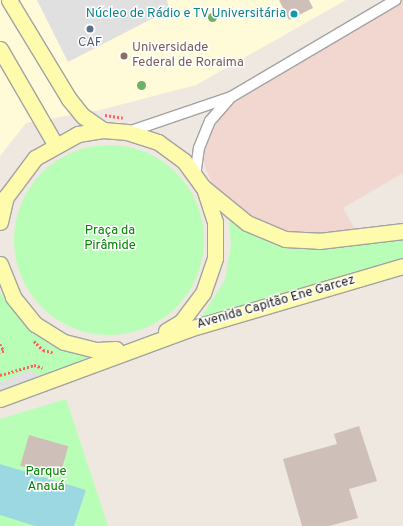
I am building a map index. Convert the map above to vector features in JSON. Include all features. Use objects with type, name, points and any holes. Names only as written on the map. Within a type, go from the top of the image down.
[{"type":"street","points":[[9,0],[69,99],[83,116],[104,130]]},
{"type":"street","points":[[128,132],[231,97],[396,0]]},
{"type":"street","points":[[0,49],[55,144]]},
{"type":"street","points":[[199,181],[199,148],[210,121],[231,97]]},
{"type":"street","name":"Avenida Capitão Ene Garcez","points":[[0,222],[3,201],[18,176],[55,144],[78,134],[104,130],[128,132],[158,142],[184,161],[199,181],[247,223],[285,240],[319,241],[403,231]]},
{"type":"street","name":"Avenida Capitão Ene Garcez","points":[[150,342],[181,322],[204,293],[215,258],[215,222],[199,181]]},
{"type":"street","name":"Avenida Capitão Ene Garcez","points":[[0,264],[13,297],[35,324],[64,342],[97,350],[131,348]]},
{"type":"street","name":"Avenida Capitão Ene Garcez","points":[[0,399],[131,348],[403,266]]},
{"type":"path","points":[[83,116],[116,115],[144,127]]},
{"type":"path","points":[[28,334],[43,350],[62,355]]},
{"type":"path","points":[[0,344],[4,351],[0,353]]},
{"type":"path","points":[[0,375],[34,365],[46,369]]},
{"type":"shaded area","name":"Universidade Federal de Roraima","points":[[0,0],[346,0],[196,85],[100,110],[26,123],[0,156]]},
{"type":"shaded area","name":"CAF","points":[[37,0],[167,0],[169,10],[68,62]]},
{"type":"shaded area","points":[[397,0],[403,0],[403,173],[343,208],[360,238],[267,233],[213,186],[203,161],[207,140],[231,97]]},
{"type":"shaded area","points":[[30,370],[43,376],[0,393],[0,382]]},
{"type":"green space","name":"Praça da Pirâmide","points":[[109,145],[127,147],[145,152],[162,161],[176,173],[188,187],[197,204],[202,222],[204,240],[202,258],[197,276],[188,293],[176,307],[162,319],[145,328],[127,333],[109,335],[91,333],[73,328],[56,319],[42,307],[30,293],[21,276],[16,258],[14,240],[16,222],[21,204],[30,187],[42,173],[56,161],[73,152],[91,147]]},
{"type":"green space","points":[[229,219],[258,238],[304,249],[403,240],[403,262],[198,322],[225,280],[231,245]]},
{"type":"green space","points":[[0,292],[22,322],[50,345],[97,356],[0,392]]},
{"type":"green space","name":"Parque Anauá","points":[[66,399],[108,526],[0,526],[0,419]]},
{"type":"water","points":[[0,464],[86,490],[74,526],[35,526],[0,515]]},
{"type":"building","name":"Núcleo de Rádio e TV Universitária","points":[[279,0],[309,0],[313,8],[289,20]]},
{"type":"building","points":[[359,426],[377,481],[349,489],[358,518],[329,526],[302,526],[283,459],[337,444],[334,434]]},
{"type":"building","points":[[29,435],[68,446],[60,477],[20,466]]},
{"type":"place","name":"Núcleo de Rádio e TV Universitária","points":[[294,14]]},
{"type":"place","name":"CAF","points":[[90,29]]},
{"type":"place","name":"Universidade Federal de Roraima","points":[[124,56]]}]
